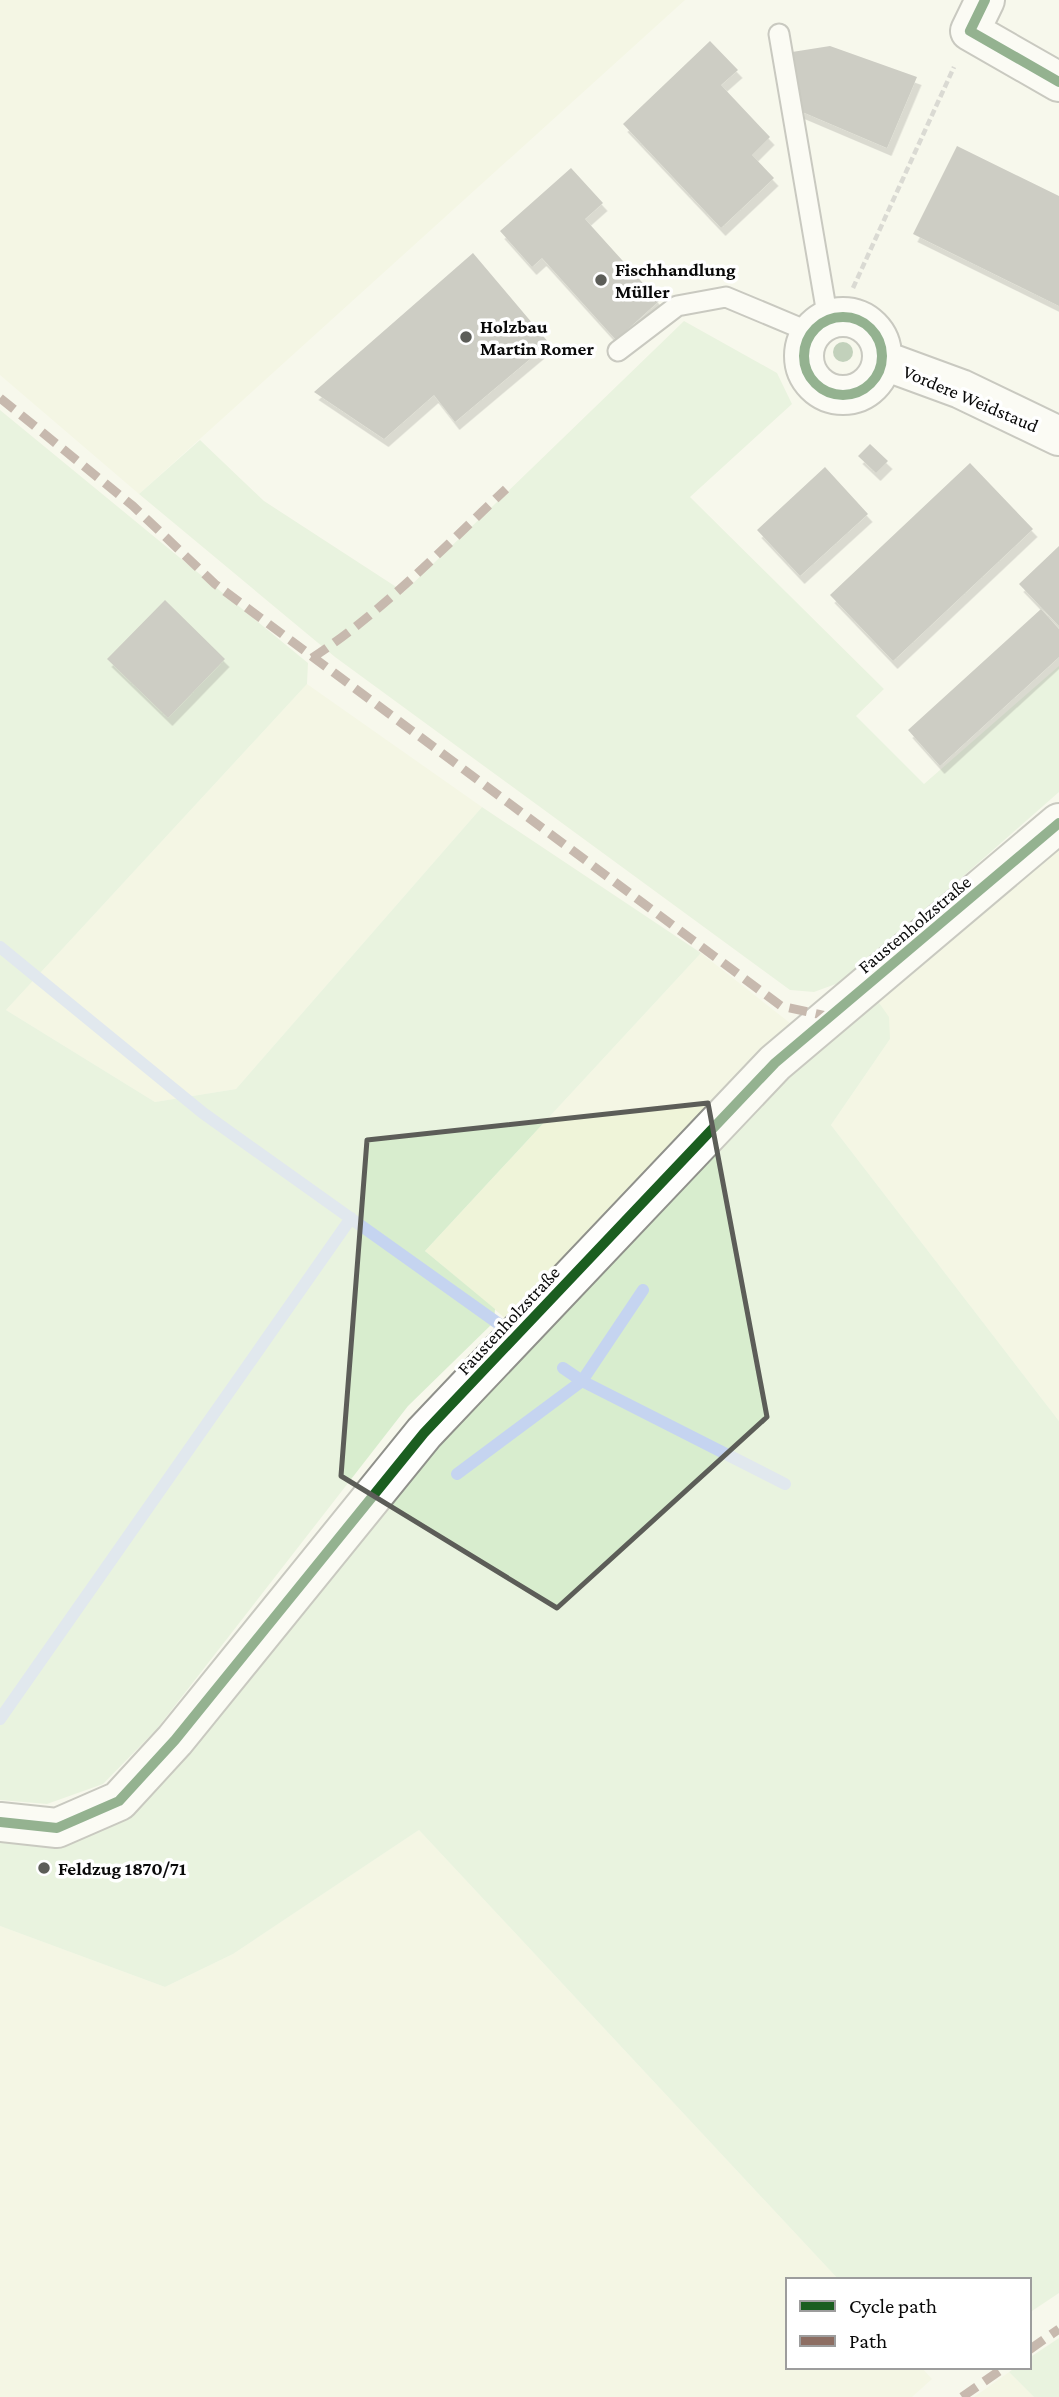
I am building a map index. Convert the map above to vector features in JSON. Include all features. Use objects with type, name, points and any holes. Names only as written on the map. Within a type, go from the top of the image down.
[{"type":"street","points":[[977,15],[1059,82]]},
{"type":"street","name":"Vordere Weidstaud","points":[[862,322],[871,330],[881,349],[882,360],[874,380],[856,393],[845,395],[824,390],[809,375],[805,364],[807,343],[827,324],[862,322]]},
{"type":"street","name":"Vordere Weidstaud","points":[[882,360],[961,389],[1059,436]]},
{"type":"street","name":"Faustenholzstraße","points":[[0,1822],[57,1828],[119,1801],[175,1740],[424,1433],[775,1063],[1059,823]]},
{"type":"lane","points":[[618,351],[677,306],[726,297],[827,324],[779,34]]},
{"type":"path","points":[[827,324],[977,15]]},
{"type":"highlighted area","points":[[708,1103],[767,1417],[557,1608],[341,1476],[367,1140]]},
{"type":"green space","points":[[0,0],[685,0],[139,494],[0,375]]},
{"type":"green space","points":[[684,321],[777,373],[792,404],[690,497],[884,689],[856,716],[924,784],[1059,666],[1059,792],[844,981],[814,992],[790,990],[335,657],[139,494],[200,440],[264,501],[404,592]]},
{"type":"green space","points":[[0,410],[308,663],[307,684],[6,1010],[155,1102],[236,1089],[482,807],[701,953],[425,1251],[495,1309],[494,1322],[408,1406],[156,1730],[103,1784],[47,1804],[0,1800]]},
{"type":"green space","points":[[307,684],[482,807],[236,1089],[155,1102],[6,1010]]},
{"type":"green space","points":[[1059,846],[1059,1421],[831,1125],[890,1039],[877,1000]]},
{"type":"green space","points":[[701,953],[790,1023],[506,1319],[425,1251]]},
{"type":"green space","points":[[877,1000],[889,1017],[890,1039],[831,1125],[1059,1421],[1059,2293],[1031,2312],[1031,2278],[837,2278],[419,1830],[233,1954],[165,1987],[0,1926],[0,1842],[59,1848],[127,1818],[364,1531],[530,1340],[787,1067]]},
{"type":"green space","points":[[419,1830],[837,2278],[786,2278],[786,2369],[923,2369],[932,2379],[912,2397],[0,2397],[0,1926],[165,1987],[233,1954]]},
{"type":"green space","points":[[1059,2338],[1059,2397],[1034,2397],[1009,2372],[1013,2369],[1031,2369],[1031,2357]]},
{"type":"green space","points":[[1009,2372],[1034,2397],[974,2397]]},
{"type":"building","points":[[710,41],[738,70],[721,85],[770,137],[752,155],[774,178],[721,228],[623,124]]},
{"type":"building","points":[[830,46],[917,77],[887,148],[800,111],[792,52]]},
{"type":"building","points":[[957,146],[1059,196],[1059,306],[913,234]]},
{"type":"building","points":[[571,168],[603,203],[585,219],[659,301],[616,340],[542,258],[532,267],[500,231]]},
{"type":"building","name":"Holzbau Martin Romer","points":[[473,253],[549,343],[455,422],[434,395],[384,439],[314,392]]},
{"type":"building","points":[[870,444],[888,461],[876,473],[858,456]]},
{"type":"building","points":[[970,463],[1033,529],[893,661],[830,595]]},
{"type":"building","points":[[825,467],[868,514],[800,576],[757,530]]},
{"type":"building","points":[[1059,546],[1059,626],[1019,584]]},
{"type":"building","points":[[165,600],[225,659],[168,718],[107,659]]},
{"type":"building","points":[[1041,609],[1059,629],[1059,657],[940,766],[908,730]]},
{"type":"waterway","points":[[0,947],[203,1113],[506,1329]]},
{"type":"waterway","points":[[0,1719],[351,1218]]},
{"type":"waterway","points":[[457,1474],[582,1381],[643,1290]]},
{"type":"waterway","points":[[563,1368],[582,1381],[785,1484]]},
{"type":"marked path","points":[[0,398],[133,506],[215,584],[781,1006],[831,1017]]},
{"type":"marked path","points":[[312,658],[389,599],[506,489]]},
{"type":"marked path","points":[[1031,2349],[1059,2329]]},
{"type":"marked path","points":[[962,2397],[1002,2369]]},
{"type":"cycle path","points":[[985,0],[970,31],[1059,82]]},
{"type":"cycle path","points":[[843,317],[858,320],[870,329],[879,341],[882,356],[879,371],[870,383],[858,392],[843,395],[828,392],[816,383],[807,371],[804,356],[807,341],[816,329],[828,320],[843,317]]},
{"type":"cycle path","points":[[0,1822],[57,1828],[119,1801],[175,1740],[424,1433],[775,1063],[1059,823]]},
{"type":"place","name":"Fischhandlung Müller","points":[[601,280]]},
{"type":"place","name":"Holzbau Martin Romer","points":[[466,337]]},
{"type":"place","name":"Feldzug 1870/71","points":[[44,1868]]}]
